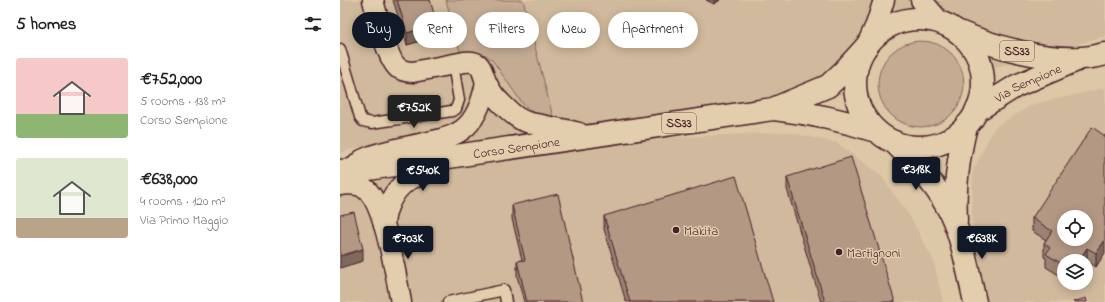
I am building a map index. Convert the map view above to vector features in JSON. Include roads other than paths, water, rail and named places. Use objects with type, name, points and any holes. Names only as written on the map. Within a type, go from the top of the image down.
[{"type":"main road","name":"SS33","points":[[948,27],[924,19],[906,20],[891,26],[877,35],[866,47],[858,62],[855,79],[856,95],[863,115],[885,137],[914,147],[935,145],[952,138],[971,118]]},
{"type":"main road","name":"Via Sempione","points":[[948,27],[982,42],[1011,50],[1049,57],[1081,58],[1105,54]]},
{"type":"main road","points":[[948,27],[972,48],[977,58],[982,75],[982,93],[971,118],[956,172],[954,198],[956,227]]},
{"type":"main road","name":"Corso Sempione","points":[[344,176],[438,158],[773,109],[828,86],[866,47]]},
{"type":"main road","name":"Via Sempione","points":[[971,118],[1016,86],[1081,58]]},
{"type":"main road","name":"Corso Sempione","points":[[773,109],[807,113],[857,125],[885,137]]},
{"type":"main road","points":[[885,137],[928,179],[946,203],[956,227],[975,302]]},
{"type":"street","name":"Corso Sempione","points":[[344,176],[362,160],[371,156],[444,138],[462,130],[477,110],[484,96],[486,82],[484,72],[475,63],[453,64],[413,72],[406,72],[399,69],[393,63],[390,56],[373,0]]},
{"type":"street","points":[[866,47],[876,25],[884,0]]},
{"type":"street","points":[[921,0],[948,27]]},
{"type":"street","name":"Corso Sempione","points":[[486,82],[498,99],[513,114],[522,120],[533,124],[579,133],[585,137]]},
{"type":"street","points":[[384,225],[386,210],[394,194],[407,181],[431,171],[435,167],[438,158]]},
{"type":"street","points":[[344,176],[368,191],[378,204],[401,302]]},
{"type":"lane","points":[[340,49],[360,117],[363,121],[372,123],[452,111],[456,109],[459,100],[453,64]]},
{"type":"lane","points":[[448,302],[504,290],[506,302]]},
{"type":"place","name":"Makita","points":[[676,230]]},
{"type":"place","name":"Martignoni","points":[[839,252]]}]
